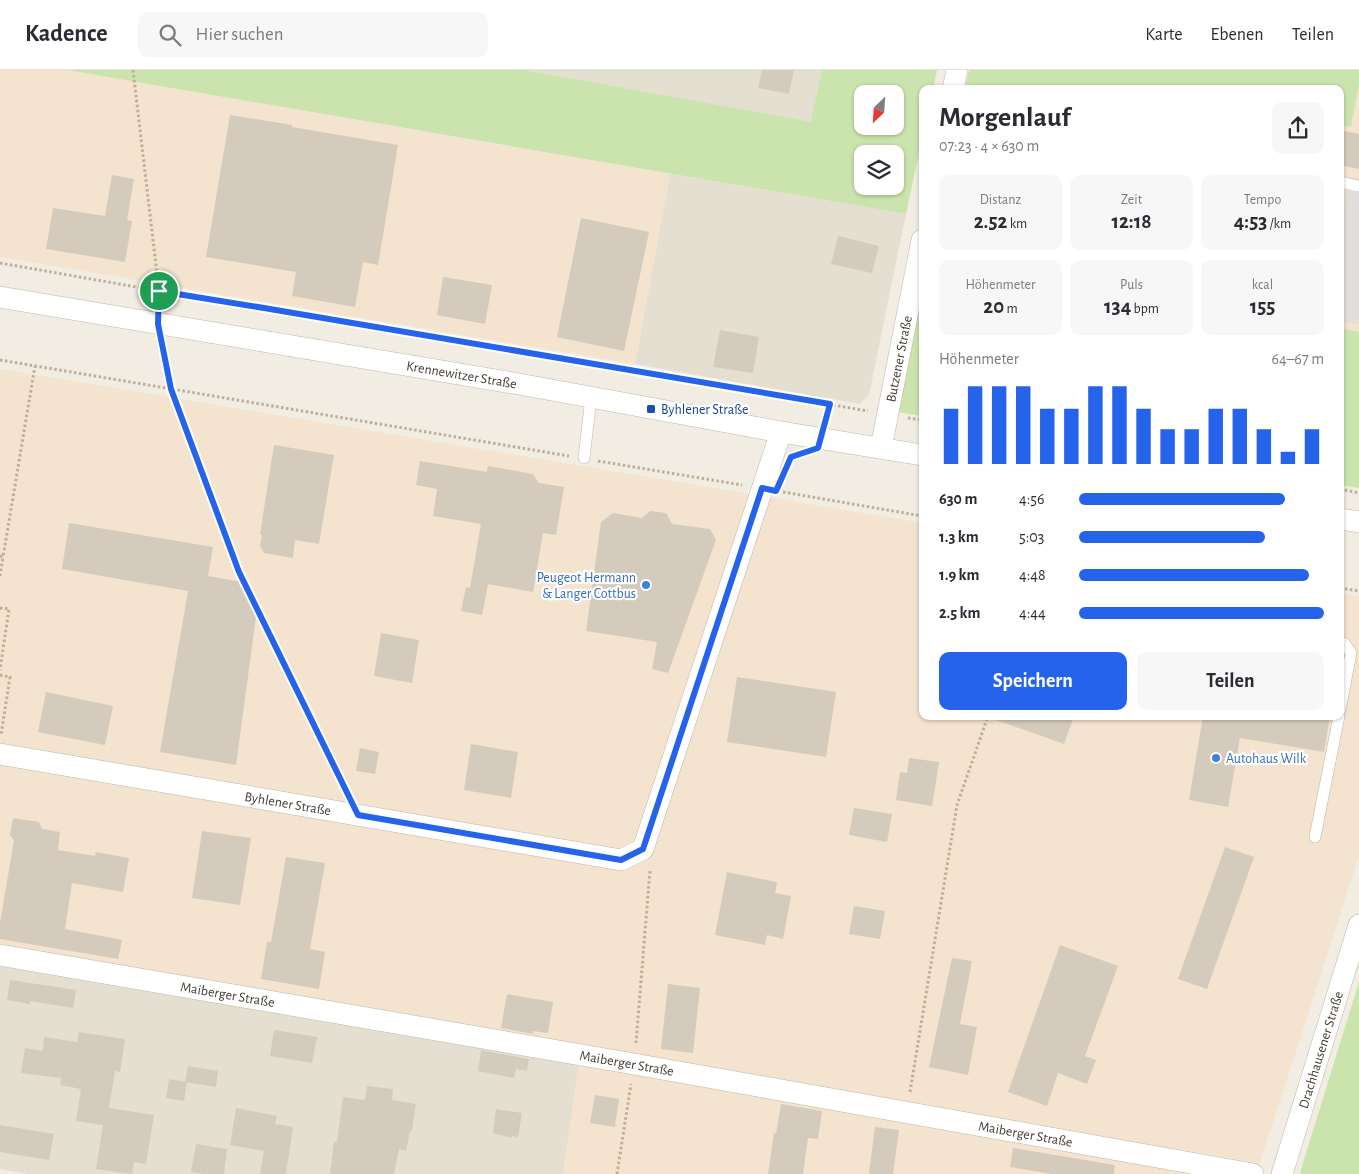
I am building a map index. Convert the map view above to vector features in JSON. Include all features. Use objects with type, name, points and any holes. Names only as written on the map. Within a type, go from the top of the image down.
[{"type":"street","points":[[954,85],[957,70]]},
{"type":"street","name":"Butzener Straße","points":[[881,448],[919,255]]},
{"type":"street","name":"Krennewitzer Straße","points":[[0,297],[417,367],[781,432],[919,454]]},
{"type":"street","name":"Byhlener Straße","points":[[0,754],[621,860],[643,849],[781,432]]},
{"type":"street","points":[[1344,520],[1359,522]]},
{"type":"street","name":"Drachhausener Straße","points":[[1282,1174],[1359,926]]},
{"type":"street","name":"Maiberger Straße","points":[[0,955],[634,1064],[1253,1174]]},
{"type":"lane","points":[[1344,183],[1359,186]]},
{"type":"lane","points":[[584,458],[591,398]]},
{"type":"lane","points":[[1344,643],[1351,652],[1344,689]]},
{"type":"lane","points":[[1315,837],[1338,720]]},
{"type":"path","points":[[133,70],[159,291],[158,324],[171,389],[239,572],[358,815]]},
{"type":"path","points":[[0,262],[159,291],[919,419]]},
{"type":"path","points":[[0,360],[919,515]]},
{"type":"path","points":[[0,576],[35,366]]},
{"type":"path","points":[[822,438],[830,404]]},
{"type":"path","points":[[1344,490],[1359,492]]},
{"type":"path","points":[[1344,589],[1359,591]]},
{"type":"path","points":[[0,608],[9,610],[0,670]]},
{"type":"path","points":[[0,675],[10,677],[0,738]]},
{"type":"path","points":[[907,1113],[957,805],[987,720]]},
{"type":"path","points":[[617,1174],[634,1064],[649,873],[652,864]]},
{"type":"shaded area","points":[[0,70],[67,70],[670,174],[635,364],[0,257]]},
{"type":"shaded area","points":[[525,70],[822,70],[812,123]]},
{"type":"shaded area","points":[[1359,84],[1359,332],[1344,329],[1344,125],[1351,126]]},
{"type":"shaded area","points":[[670,174],[906,214],[869,395],[860,404],[635,364]]},
{"type":"shaded area","points":[[1347,190],[1359,192],[1359,324],[1344,322],[1344,209]]},
{"type":"shaded area","points":[[0,369],[919,522],[919,720],[1344,720],[1344,595],[1359,597],[1359,856],[1260,1163],[0,949]]},
{"type":"shaded area","points":[[0,963],[579,1063],[563,1174],[28,1174],[0,1169]]},
{"type":"shaded area","points":[[579,1063],[1246,1174],[563,1174]]},
{"type":"green space","points":[[67,70],[525,70],[811,122],[822,70],[937,70],[934,85],[919,85],[919,152],[906,214]]},
{"type":"green space","points":[[969,70],[1359,70],[1359,84],[1351,127],[1344,126],[1344,85],[966,85]]},
{"type":"green space","points":[[919,301],[919,416],[896,412]]},
{"type":"green space","points":[[1344,329],[1359,332],[1359,488],[1344,486]]},
{"type":"green space","points":[[1359,982],[1359,1174],[1300,1174],[1302,1166]]},
{"type":"building","points":[[762,70],[794,70],[789,94],[758,88]]},
{"type":"building","points":[[230,115],[398,145],[378,265],[363,262],[355,307],[292,296],[296,272],[206,257]]},
{"type":"building","points":[[1344,131],[1359,134],[1359,169],[1344,166]]},
{"type":"building","points":[[112,175],[134,179],[127,220],[132,221],[125,262],[46,249],[53,208],[105,216]]},
{"type":"building","points":[[581,218],[649,232],[624,351],[557,337]]},
{"type":"building","points":[[838,236],[879,246],[872,273],[831,264]]},
{"type":"building","points":[[443,277],[492,285],[485,324],[437,315]]},
{"type":"building","points":[[720,330],[759,337],[753,373],[713,367]]},
{"type":"building","points":[[274,445],[334,455],[319,544],[295,540],[293,558],[264,553],[260,546],[262,535],[260,534]]},
{"type":"building","points":[[420,461],[487,472],[488,466],[533,474],[539,483],[564,487],[556,535],[543,533],[533,592],[488,584],[482,615],[461,611],[466,587],[470,588],[481,524],[433,516],[437,489],[416,485]]},
{"type":"building","name":"Peugeot Hermann & Langer Cottbus","points":[[650,511],[666,513],[672,524],[710,529],[716,540],[668,673],[652,669],[657,642],[586,631],[601,522],[613,513],[642,518]]},
{"type":"building","points":[[69,523],[213,547],[208,576],[242,582],[256,617],[236,765],[160,752],[188,591],[62,569]]},
{"type":"building","points":[[381,633],[419,640],[412,683],[374,676]]},
{"type":"building","points":[[737,677],[836,692],[826,757],[727,742]]},
{"type":"building","points":[[46,692],[113,706],[105,745],[38,732]]},
{"type":"building","points":[[996,720],[1073,720],[1064,744]]},
{"type":"building","name":"Autohaus Wilk","points":[[1202,720],[1329,720],[1324,752],[1240,738],[1228,807],[1189,800]]},
{"type":"building","points":[[471,744],[518,752],[511,798],[464,790]]},
{"type":"building","points":[[360,748],[379,752],[375,774],[356,771]]},
{"type":"building","points":[[909,758],[939,762],[932,806],[896,800],[900,772],[907,773]]},
{"type":"building","points":[[854,808],[892,814],[887,842],[849,835]]},
{"type":"building","points":[[13,818],[39,822],[42,829],[60,832],[58,850],[95,856],[96,852],[129,858],[123,892],[72,883],[65,929],[122,940],[118,959],[0,939],[0,923],[14,840],[10,835]]},
{"type":"building","points":[[202,831],[251,838],[240,905],[192,898]]},
{"type":"building","points":[[1225,847],[1254,857],[1207,989],[1178,979]]},
{"type":"building","points":[[286,857],[325,863],[310,949],[325,952],[319,989],[261,979],[267,942],[271,942]]},
{"type":"building","points":[[727,872],[777,882],[775,893],[791,896],[783,939],[767,935],[765,945],[715,935]]},
{"type":"building","points":[[854,906],[885,911],[880,939],[849,934]]},
{"type":"building","points":[[1060,945],[1118,966],[1085,1056],[1096,1060],[1087,1084],[1058,1073],[1047,1106],[1008,1092]]},
{"type":"building","points":[[952,958],[972,961],[960,1024],[977,1027],[968,1075],[929,1067]]},
{"type":"building","points":[[10,980],[76,990],[73,1008],[30,1001],[30,1004],[7,1000]]},
{"type":"building","points":[[668,984],[700,988],[693,1053],[661,1049]]},
{"type":"building","points":[[507,994],[553,1002],[548,1033],[533,1031],[533,1034],[501,1028]]},
{"type":"building","points":[[274,1030],[317,1037],[312,1063],[270,1056]]},
{"type":"building","points":[[79,1032],[125,1039],[120,1072],[115,1071],[109,1108],[154,1115],[146,1164],[134,1162],[132,1174],[96,1169],[103,1125],[76,1121],[81,1089],[60,1085],[61,1078],[21,1073],[25,1048],[43,1051],[44,1037],[77,1042]]},
{"type":"building","points":[[481,1050],[529,1059],[527,1071],[516,1069],[514,1078],[478,1071]]},
{"type":"building","points":[[188,1066],[218,1071],[216,1087],[185,1082]]},
{"type":"building","points":[[169,1079],[187,1082],[184,1101],[166,1098]]},
{"type":"building","points":[[367,1086],[393,1089],[392,1100],[416,1104],[412,1131],[410,1131],[406,1151],[399,1149],[394,1174],[330,1174],[334,1142],[337,1142],[343,1097],[365,1100]]},
{"type":"building","points":[[595,1095],[619,1099],[615,1127],[590,1123]]},
{"type":"building","points":[[781,1104],[822,1111],[818,1139],[808,1138],[803,1174],[768,1174],[774,1133],[776,1134]]},
{"type":"building","points":[[236,1108],[277,1116],[275,1124],[293,1127],[286,1174],[260,1174],[264,1151],[230,1145]]},
{"type":"building","points":[[496,1109],[522,1113],[518,1137],[512,1136],[512,1138],[493,1133]]},
{"type":"building","points":[[0,1125],[54,1134],[49,1160],[0,1152]]},
{"type":"building","points":[[875,1127],[899,1130],[893,1174],[869,1174]]},
{"type":"building","points":[[196,1144],[227,1149],[224,1174],[191,1172]]},
{"type":"building","points":[[1013,1148],[1115,1165],[1114,1174],[1052,1174],[1010,1167]]},
{"type":"place","name":"Byhlener Straße","points":[[651,409]]},
{"type":"place","name":"Peugeot Hermann & Langer Cottbus","points":[[646,585]]},
{"type":"place","name":"Autohaus Wilk","points":[[1216,758]]},
{"type":"route","points":[[159,291],[830,404],[818,448],[791,457],[776,491],[762,488],[643,849],[621,860],[358,815],[239,572],[171,389],[158,324],[159,291]]}]
